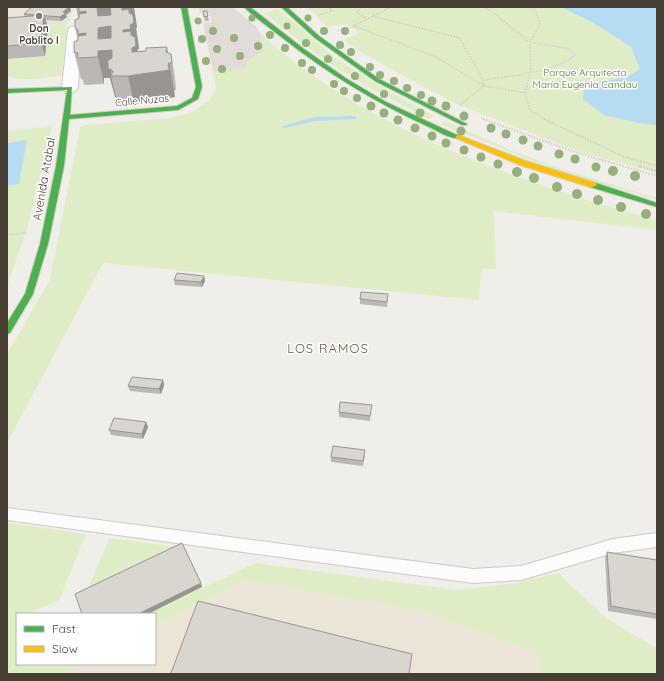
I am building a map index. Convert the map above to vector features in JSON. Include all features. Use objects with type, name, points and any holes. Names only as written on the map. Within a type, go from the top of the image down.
[{"type":"main road","name":"Calle Nuzas","points":[[67,118],[178,108],[195,99],[199,87],[184,7]]},
{"type":"main road","points":[[247,7],[320,64],[360,90],[427,124],[523,163],[657,205]]},
{"type":"main road","points":[[284,7],[317,38],[343,58],[377,80],[442,114],[475,129]]},
{"type":"main road","name":"Avenida Atabal","points":[[7,331],[28,295],[47,232],[67,118],[70,88]]},
{"type":"main road","points":[[7,91],[70,88]]},
{"type":"street","points":[[70,88],[78,29]]},
{"type":"lane","points":[[7,514],[473,576],[521,573],[613,546],[657,540]]},
{"type":"path","points":[[314,16],[333,11],[329,7]]},
{"type":"path","points":[[361,7],[357,13],[367,19]]},
{"type":"path","points":[[390,7],[354,26],[436,57],[484,86],[525,93]]},
{"type":"path","points":[[483,80],[530,73],[570,60],[575,55],[569,49],[530,42],[486,7]]},
{"type":"path","points":[[532,7],[536,12],[540,25],[530,42],[531,70],[525,93],[530,110],[622,156],[657,166]]},
{"type":"path","points":[[372,16],[460,38],[483,80],[484,86]]},
{"type":"path","points":[[442,114],[456,107],[484,86]]},
{"type":"path","points":[[476,116],[578,153],[657,176]]},
{"type":"path","points":[[641,162],[639,166],[657,171]]},
{"type":"shaded area","name":"Don Pablito I","points":[[7,7],[48,7],[74,10],[67,25],[7,22]]},
{"type":"shaded area","points":[[193,7],[232,7],[256,26],[260,33],[264,50],[246,62],[248,68],[213,72],[203,23],[212,22],[209,13],[200,13],[199,8],[194,9]]},
{"type":"shaded area","points":[[243,580],[421,611],[540,654],[538,674],[65,674],[82,665],[156,665],[156,625]]},
{"type":"green space","name":"Parque Arquitecta María Eugenia Candau","points":[[307,7],[657,7],[657,173],[580,152],[459,105],[361,52],[344,40],[359,33],[356,29],[349,25],[328,27]]},
{"type":"green space","points":[[278,9],[334,57],[377,85],[434,116],[429,119],[370,88],[324,60],[264,13]]},
{"type":"green space","points":[[7,22],[67,25],[62,76],[20,79],[7,76],[7,59],[45,56],[48,28]]},
{"type":"green space","points":[[260,33],[323,83],[392,123],[466,157],[541,185],[657,220],[657,230],[494,211],[496,269],[481,269],[479,300],[103,263],[7,443],[7,354],[50,280],[80,127],[85,125],[171,118],[192,112],[209,101],[216,89],[213,72],[248,68],[246,62],[264,50]]},
{"type":"green space","points":[[445,121],[513,151],[562,169],[657,198],[657,200],[560,172],[440,124]]},
{"type":"green space","points":[[52,126],[27,229],[7,287],[7,186],[19,183],[27,140],[7,143],[7,131]]},
{"type":"green space","points":[[7,523],[86,534],[59,600],[30,613],[16,613],[16,665],[82,665],[65,674],[7,674]]},
{"type":"green space","points":[[110,538],[184,548],[85,595]]},
{"type":"green space","points":[[255,563],[457,590],[511,584],[558,573],[606,618],[651,645],[657,647],[657,674],[538,674],[540,654],[421,611],[243,580],[156,625],[156,613],[150,613]]},
{"type":"water","points":[[561,7],[657,7],[657,125],[604,115],[583,99],[584,87],[600,81],[626,78],[640,69],[631,47],[594,23]]},
{"type":"water","points":[[27,140],[19,184],[7,186],[7,143]]},
{"type":"building","points":[[32,7],[69,7],[63,12],[66,13],[60,17],[24,14]]},
{"type":"building","points":[[76,7],[97,7],[98,16],[111,15],[110,7],[129,7],[122,8],[122,10],[129,9],[129,13],[133,15],[134,23],[130,25],[131,29],[123,30],[123,32],[131,31],[131,35],[135,37],[136,46],[132,48],[132,52],[146,51],[146,48],[167,47],[166,52],[171,54],[172,63],[169,63],[168,66],[170,70],[128,76],[111,76],[113,71],[108,69],[108,60],[112,57],[112,50],[98,51],[98,57],[78,58],[78,53],[74,52],[74,42],[78,40],[78,36],[86,35],[86,33],[78,34],[78,30],[75,28],[75,20],[79,18],[79,14],[86,13],[86,11],[79,12],[79,8]],"holes":[[[111,26],[111,38],[98,39],[98,28]]]},
{"type":"building","points":[[203,11],[207,11],[208,16],[204,17]]},
{"type":"building","points":[[44,15],[41,43],[7,46],[7,18]]},
{"type":"building","points":[[177,273],[204,276],[201,282],[174,280]]},
{"type":"building","points":[[361,292],[388,294],[387,302],[360,299]]},
{"type":"building","points":[[132,377],[163,380],[159,389],[128,386]]},
{"type":"building","points":[[340,402],[372,405],[370,416],[339,412]]},
{"type":"building","points":[[114,418],[146,422],[142,434],[109,430]]},
{"type":"building","points":[[333,446],[365,450],[363,461],[331,457]]},
{"type":"building","points":[[182,543],[201,583],[140,613],[82,613],[75,594]]},
{"type":"building","points":[[607,552],[657,560],[657,614],[611,606]]},
{"type":"building","points":[[198,601],[412,654],[409,674],[173,674],[171,673]]},
{"type":"waterway","points":[[285,126],[315,119],[354,118]]},
{"type":"traffic: fast","points":[[67,117],[178,108],[195,99],[199,87],[184,7]]},
{"type":"traffic: fast","points":[[247,7],[345,81],[396,109],[458,137]]},
{"type":"traffic: fast","points":[[284,7],[317,37],[377,80],[464,124]]},
{"type":"traffic: fast","points":[[7,91],[70,88],[60,166],[44,244],[29,294],[7,331]]},
{"type":"traffic: fast","points":[[593,185],[657,205]]},
{"type":"traffic: slow","points":[[458,137],[523,163],[593,185]]},
{"type":"place","name":"Don Pablito I","points":[[39,16]]},
{"type":"district","name":"LOS RAMOS","points":[[328,348]]}]
